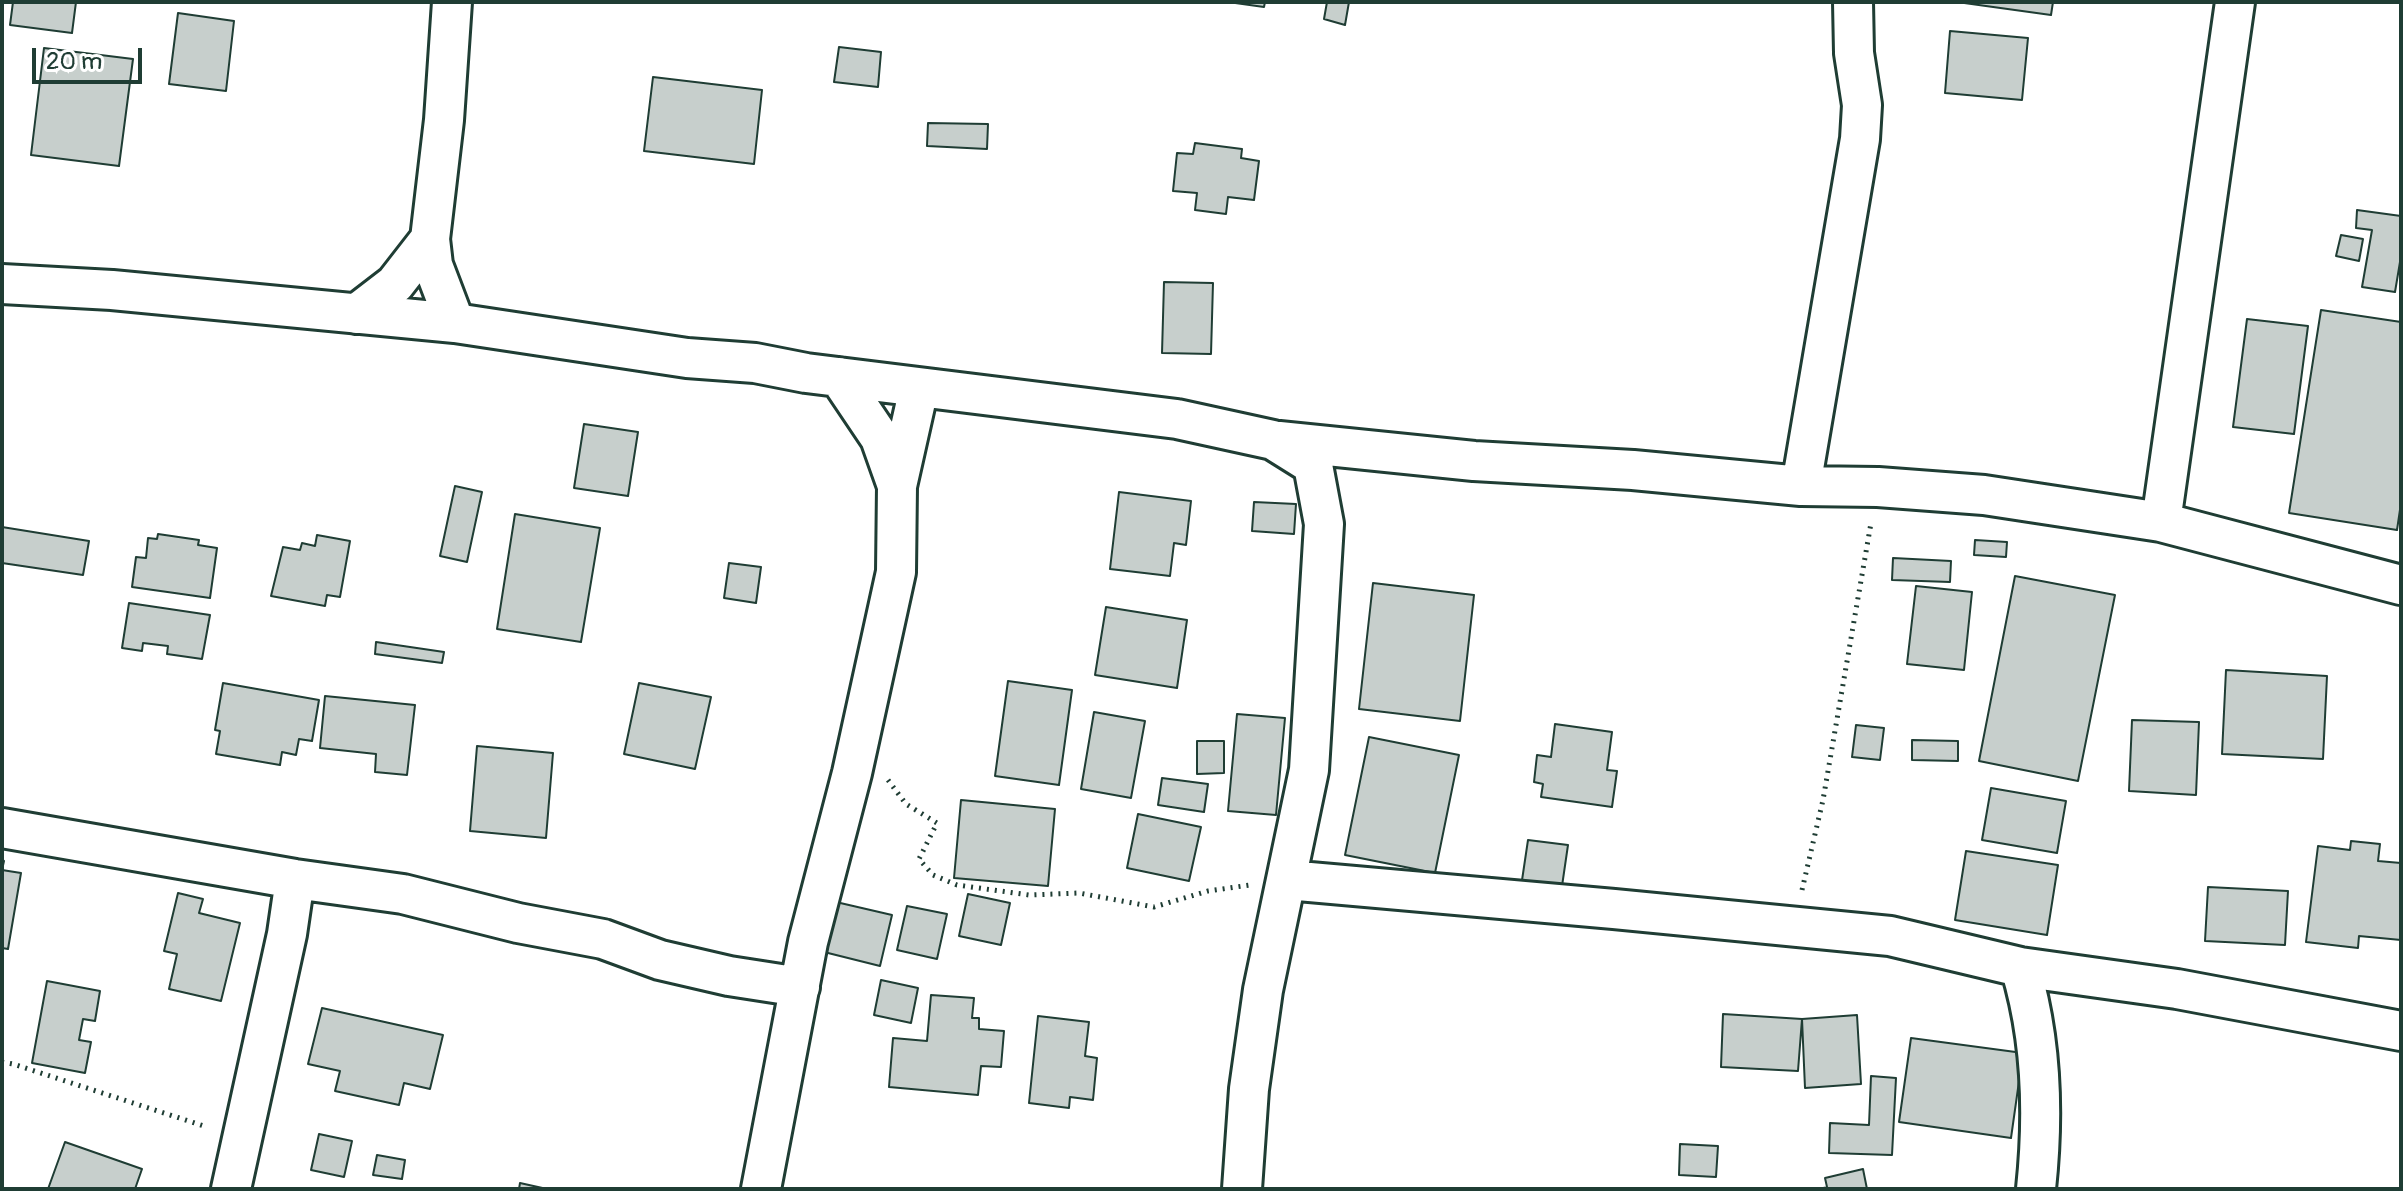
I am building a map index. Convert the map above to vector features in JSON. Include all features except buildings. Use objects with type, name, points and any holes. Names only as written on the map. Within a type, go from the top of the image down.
[{"type":"street","points":[[452,2],[444,120],[430,239],[433,265],[455,323]]},
{"type":"street","points":[[1801,486],[1860,139],[1862,105],[1854,53],[1853,2]]},
{"type":"street","points":[[2161,522],[2235,2]]},
{"type":"street","points":[[356,314],[395,284],[430,239]]},
{"type":"street","points":[[5,289],[112,290],[455,323],[687,358],[755,363],[919,388],[1177,419],[1273,440],[1474,461],[1633,470],[1801,486],[1878,487],[1984,495],[2161,522],[2401,585]]},
{"type":"street","points":[[839,377],[880,438],[897,486]]},
{"type":"street","points":[[761,1189],[808,942],[861,734],[896,572],[897,486],[919,388]]},
{"type":"street","points":[[1242,1189],[1249,1089],[1263,990],[1309,770],[1324,524],[1313,465],[1273,440]]},
{"type":"street","points":[[2,828],[295,879],[403,894],[518,923],[603,939],[660,960],[729,976],[800,987]]},
{"type":"street","points":[[231,1189],[287,934],[295,879]]},
{"type":"street","points":[[1287,880],[1890,936],[2020,967],[2177,989],[2401,1031]]},
{"type":"street","points":[[2020,967],[2030,1001],[2041,1077],[2036,1189]]},
{"type":"path","points":[[1794,926],[1823,800],[1878,487]]},
{"type":"path","points":[[861,734],[879,768],[906,804],[937,823],[919,859],[933,875],[957,885],[1029,895],[1079,893],[1154,907],[1208,891],[1287,880]]},
{"type":"path","points":[[2,1062],[242,1138]]}]
